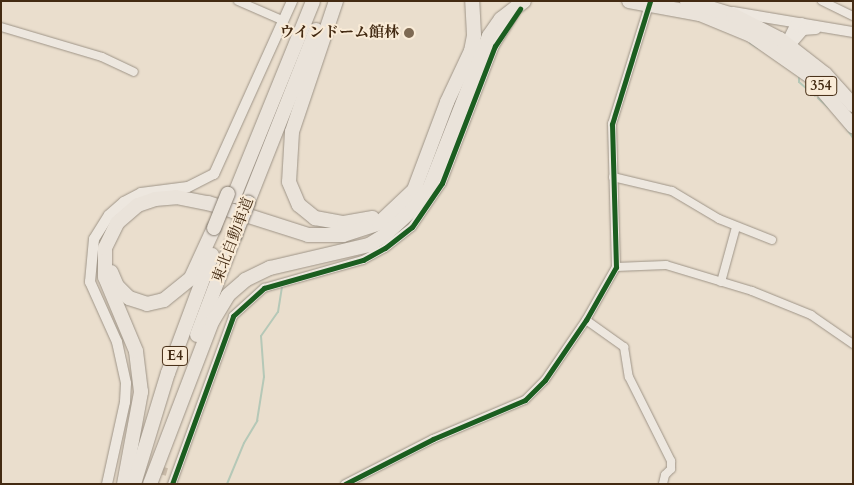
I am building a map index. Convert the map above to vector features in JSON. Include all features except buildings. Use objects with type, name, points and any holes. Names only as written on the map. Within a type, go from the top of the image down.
[{"type":"highway","name":"東北自動車道","points":[[134,484],[168,373],[217,229],[278,89],[313,1]]},
{"type":"highway","name":"東北自動車道","points":[[149,484],[195,339],[328,1]]},
{"type":"highway","points":[[336,1],[290,141],[290,189],[303,210],[322,220],[354,222],[391,212]]},
{"type":"highway","points":[[149,484],[212,322],[228,295],[258,272],[361,248],[381,238],[429,189],[479,58],[501,19],[506,1]]},
{"type":"highway","name":"354","points":[[629,1],[649,3],[719,20],[786,48],[819,84],[853,126]]},
{"type":"highway","name":"354","points":[[687,1],[718,9],[786,48],[825,74],[853,105]]},
{"type":"highway","points":[[124,484],[138,419],[141,377],[132,340],[108,288],[103,256],[111,231],[123,216],[155,199],[185,198],[288,231],[331,236],[371,227],[391,212],[414,190],[447,102],[471,51],[474,35],[470,4]]},
{"type":"highway","points":[[501,19],[522,5]]},
{"type":"highway","points":[[217,229],[197,267],[174,295],[147,304],[129,298],[117,286],[110,260],[118,234],[139,211],[158,205],[204,209],[306,242],[342,242],[392,227]]},
{"type":"street","points":[[238,1],[284,21]]},
{"type":"street","points":[[107,484],[118,458],[126,383],[117,342],[90,282],[94,239],[105,221],[124,202],[141,193],[188,187],[214,174],[292,1]]},
{"type":"street","points":[[822,1],[853,16]]},
{"type":"street","points":[[345,484],[433,439],[525,400],[545,380],[586,320],[616,267],[612,124],[649,3]]},
{"type":"street","points":[[172,484],[171,474],[233,316],[264,288],[363,260],[385,248],[412,227],[442,183],[495,46],[522,5]]},
{"type":"street","points":[[718,9],[850,32]]},
{"type":"street","points":[[786,48],[795,25],[802,23]]},
{"type":"street","points":[[1,27],[102,57],[134,72]]},
{"type":"street","points":[[786,48],[802,32],[808,29],[850,32]]},
{"type":"street","points":[[613,177],[672,191],[736,227],[772,240]]},
{"type":"street","points":[[721,282],[736,227]]},
{"type":"street","points":[[616,267],[666,265],[721,282],[796,307],[853,344]]},
{"type":"street","points":[[586,320],[624,347],[629,377],[670,461],[671,470],[665,475],[664,484]]},
{"type":"waterway","points":[[750,43],[758,48]]},
{"type":"waterway","points":[[799,77],[799,82],[815,96]]},
{"type":"waterway","points":[[818,98],[829,108]]},
{"type":"waterway","points":[[847,129],[853,138]]},
{"type":"waterway","points":[[227,484],[244,443],[257,421],[264,377],[261,336],[278,312],[282,287]]},
{"type":"tunnel","points":[[139,464],[167,472]]},
{"type":"cycle path","points":[[345,484],[433,439],[525,400],[545,380],[586,320],[616,267],[612,124],[650,1]]},
{"type":"cycle path","points":[[172,484],[233,316],[264,288],[363,260],[385,248],[412,227],[442,183],[495,46],[520,9]]},
{"type":"place","name":"ウインドーム館林","points":[[409,33]]}]
